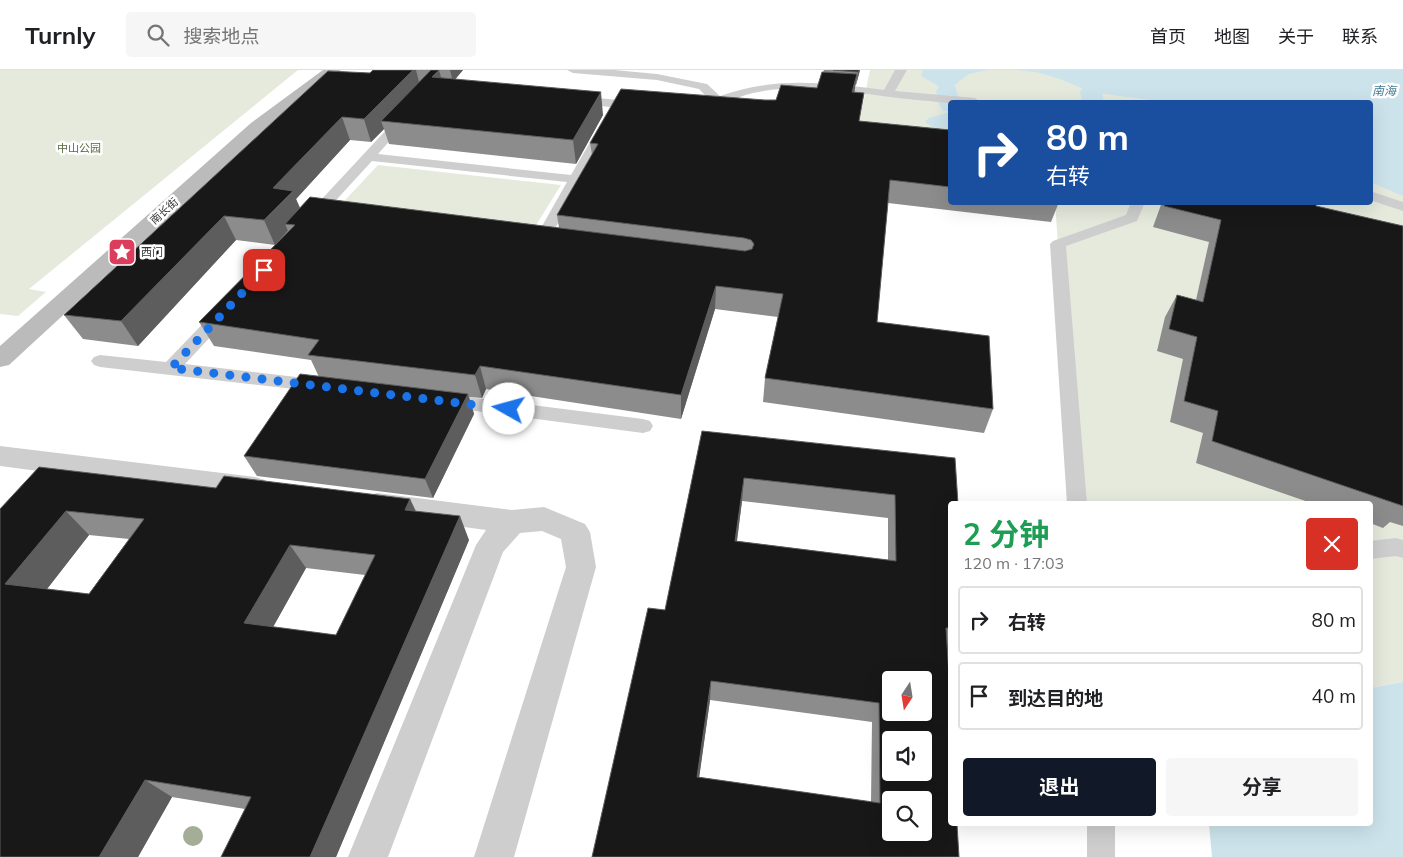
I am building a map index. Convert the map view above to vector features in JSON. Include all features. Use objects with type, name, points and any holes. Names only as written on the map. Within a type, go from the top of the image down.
[{"type":"street","name":"南长街","points":[[0,359],[257,127],[332,76]]},
{"type":"street","points":[[0,456],[275,491]]},
{"type":"street","points":[[47,486],[67,464]]},
{"type":"street","points":[[354,501],[512,522],[544,518],[575,532],[581,567],[494,857]]},
{"type":"street","points":[[368,857],[491,545],[512,522]]},
{"type":"lane","points":[[573,70],[659,74],[703,86],[713,108],[730,113]]},
{"type":"lane","points":[[888,94],[901,70]]},
{"type":"lane","points":[[713,108],[754,89],[781,87],[815,86],[952,100]]},
{"type":"lane","points":[[560,98],[657,107]]},
{"type":"lane","points":[[560,245],[536,242],[618,104]]},
{"type":"lane","points":[[303,227],[414,107]]},
{"type":"lane","points":[[369,156],[575,179]]},
{"type":"lane","points":[[1373,195],[1403,207]]},
{"type":"lane","points":[[1077,501],[1058,244],[1132,218],[1137,205]]},
{"type":"lane","points":[[316,213],[336,216]]},
{"type":"lane","points":[[171,368],[231,305]]},
{"type":"lane","points":[[100,361],[335,388]]},
{"type":"lane","points":[[422,399],[643,426]]},
{"type":"lane","points":[[1373,550],[1396,547],[1403,549]]},
{"type":"lane","points":[[1101,857],[1102,826]]},
{"type":"green space","name":"中山公园","points":[[0,70],[298,70],[29,289],[46,292],[18,316],[0,314]]},
{"type":"green space","points":[[870,70],[1403,70],[1403,682],[1373,687],[1373,501],[1077,501],[1055,205],[1373,205],[1373,100],[948,100],[948,153],[855,143]]},
{"type":"green space","points":[[378,165],[561,185],[530,235],[335,211]]},
{"type":"water","points":[[923,70],[988,70],[969,74],[947,91],[921,76]]},
{"type":"water","name":"南海","points":[[1016,70],[1403,70],[1403,196],[1373,183],[1373,100],[1149,100],[1091,92],[1060,79],[1036,72]]},
{"type":"water","points":[[948,113],[948,133],[939,132],[925,122],[929,118]]},
{"type":"water","points":[[1403,682],[1403,857],[1212,857],[1209,826],[1373,826],[1373,687]]},
{"type":"building","points":[[373,70],[413,70],[364,119],[342,117],[273,188],[293,191],[264,220],[224,216],[121,321],[64,315],[328,71],[370,73]]},
{"type":"building","points":[[431,70],[439,70],[432,77],[601,92],[573,140],[381,121]]},
{"type":"building","points":[[833,70],[859,70],[858,72]]},
{"type":"building","points":[[822,72],[857,74],[852,92],[864,93],[859,121],[948,130],[948,187],[890,180],[877,322],[989,336],[993,409],[765,378],[783,294],[716,286],[681,395],[480,366],[475,375],[308,355],[319,340],[199,322],[295,225],[285,224],[310,197],[745,251],[752,249],[754,244],[751,240],[744,238],[557,215],[598,144],[590,143],[621,89],[776,100],[781,85],[817,88]]},
{"type":"building","points":[[1316,205],[1403,226],[1403,506],[1212,441],[1218,411],[1184,401],[1197,337],[1169,329],[1177,295],[1203,302],[1221,220],[1164,206]]},
{"type":"building","points":[[300,374],[468,394],[425,479],[244,456]]},
{"type":"building","points":[[702,431],[955,458],[958,501],[948,501],[948,628],[946,628],[948,660],[948,826],[957,826],[959,857],[592,857],[648,608],[665,610]],"holes":[[[744,478],[895,495],[896,561],[735,541]],[[711,681],[879,703],[880,803],[697,777]]]},
{"type":"building","points":[[39,467],[216,488],[224,476],[410,499],[405,510],[460,516],[310,857],[221,857],[251,797],[145,780],[99,857],[0,857],[0,509]],"holes":[[[66,511],[144,519],[89,594],[5,584]],[[290,545],[375,555],[336,635],[244,623]]]},
{"type":"waterway","points":[[947,91],[949,100]]},
{"type":"waterway","points":[[1091,92],[1093,100]]},
{"type":"place","name":"西门","points":[[122,252]]},
{"type":"route","points":[[264,270],[171,368],[509,409]]}]
